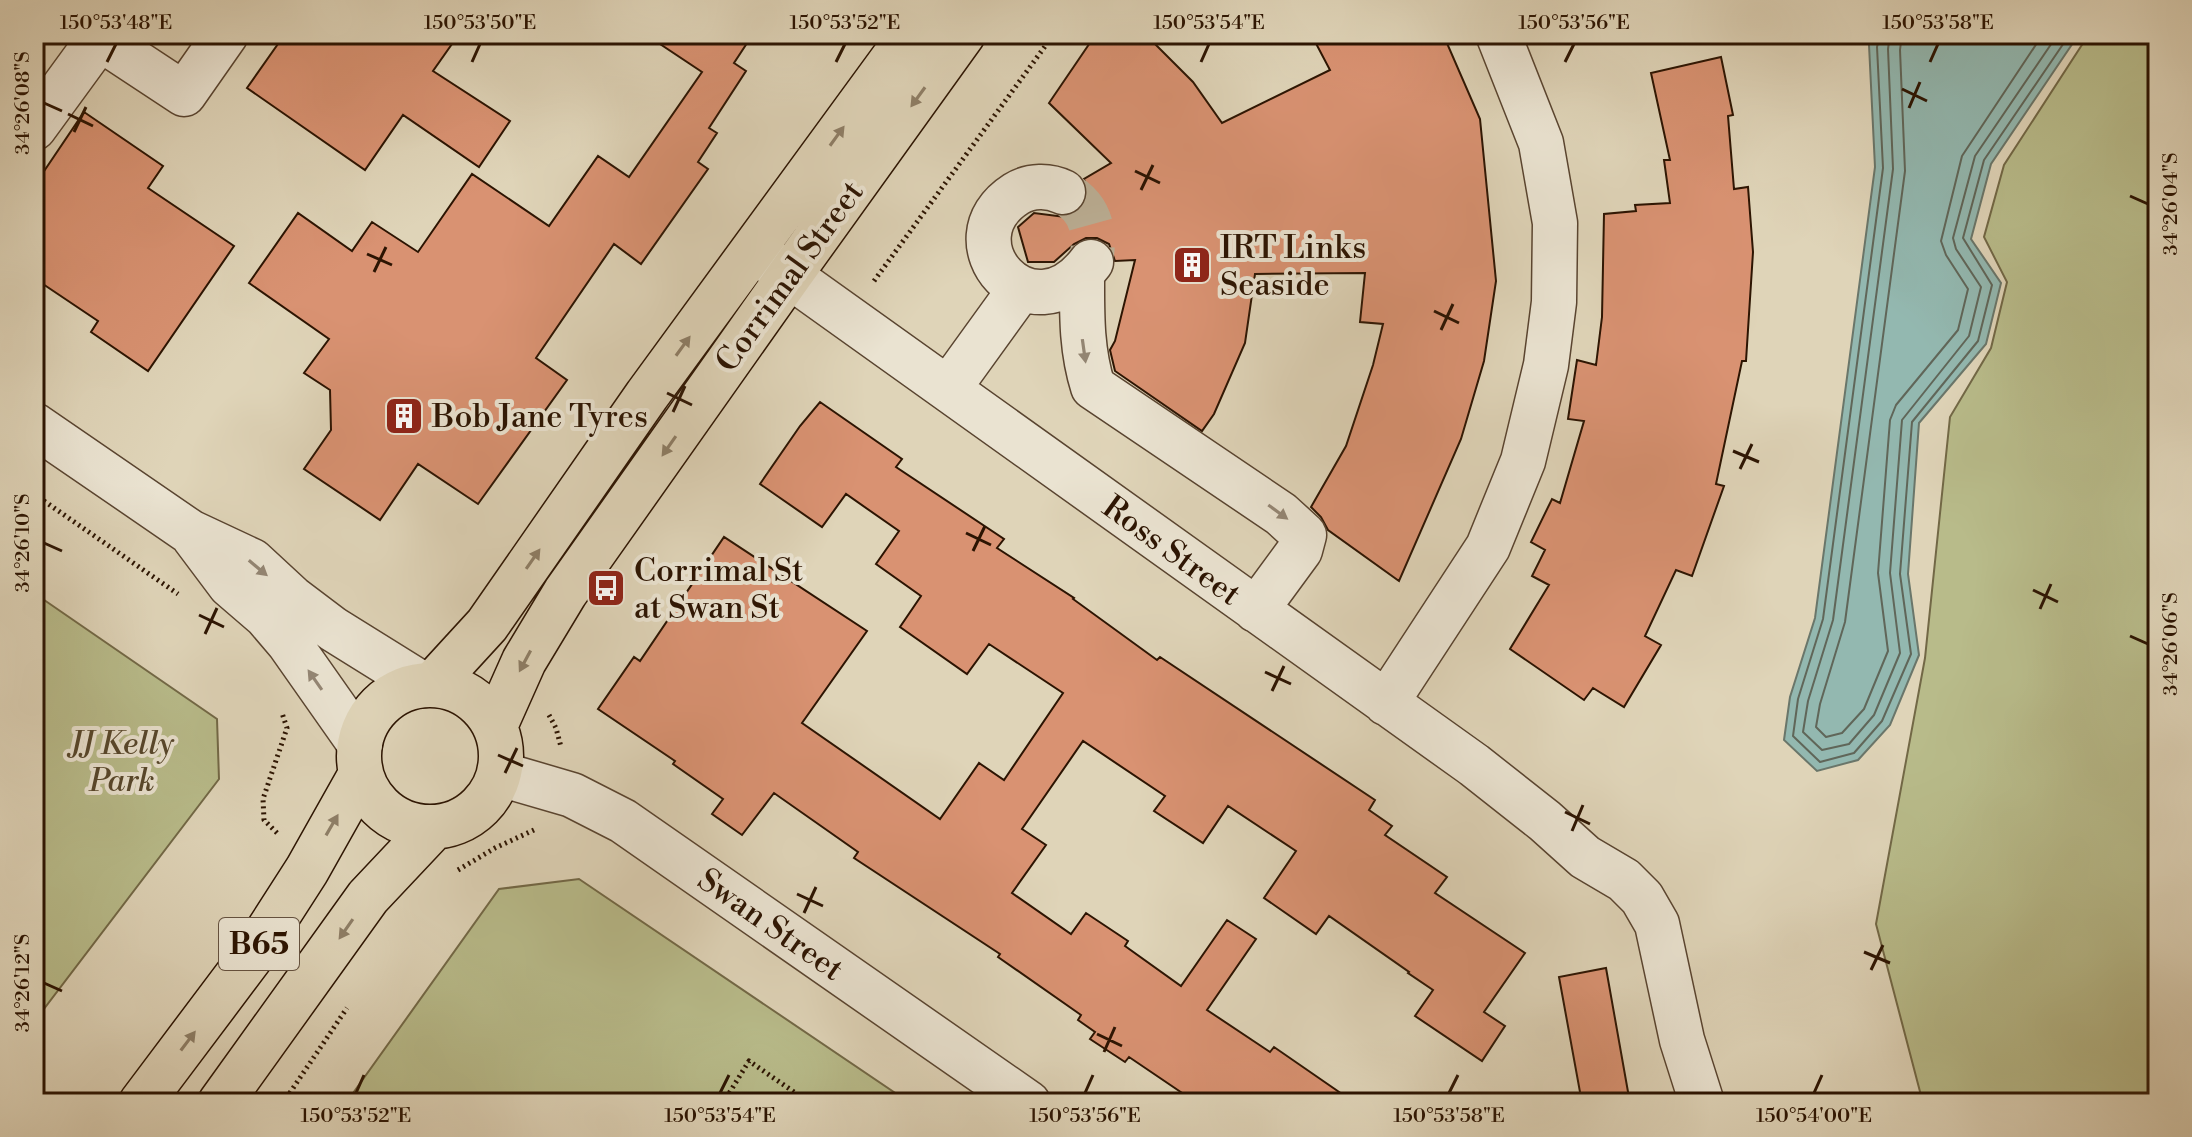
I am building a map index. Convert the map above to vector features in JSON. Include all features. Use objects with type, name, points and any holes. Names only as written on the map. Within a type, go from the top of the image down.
[{"type":"main road","name":"Corrimal Street","points":[[428,685],[487,625],[647,395],[911,34]]},
{"type":"main road","name":"Corrimal Street","points":[[495,726],[524,661],[565,593],[963,34]]},
{"type":"main road","points":[[428,685],[452,689],[470,697],[484,709],[495,726],[502,757],[500,774]]},
{"type":"main road","name":"B65","points":[[141,1103],[253,954],[307,870],[360,759],[367,722],[382,704],[401,692],[428,685]]},
{"type":"main road","points":[[360,759],[371,796],[388,814],[409,825],[433,828]]},
{"type":"main road","name":"B65","points":[[220,1103],[368,897],[433,828],[451,825],[482,806],[500,774]]},
{"type":"street","points":[[34,128],[96,36],[184,94],[226,34]]},
{"type":"street","points":[[1386,703],[1488,547],[1523,461],[1546,365],[1554,302],[1555,223],[1541,143],[1498,34]]},
{"type":"street","points":[[1063,192],[1040,187],[1022,190],[1007,200],[995,214],[989,230],[995,266],[1006,279],[1021,288],[1037,292],[1054,291],[1069,284],[1086,268],[1082,333],[1085,360],[1093,387],[1281,514],[1304,535],[1300,550],[1256,610]]},
{"type":"street","name":"Ross Street","points":[[753,250],[1486,774],[1585,857],[1624,880],[1642,898],[1657,924],[1682,1040],[1702,1103]]},
{"type":"street","points":[[948,389],[1021,288]]},
{"type":"street","points":[[34,425],[190,532],[252,561],[292,598],[333,629],[428,685]]},
{"type":"street","points":[[190,532],[230,585],[266,616],[289,643],[360,759]]},
{"type":"street","name":"Swan Street","points":[[500,774],[572,795],[623,821],[1028,1103]]},
{"type":"path","points":[[847,318],[1054,34]]},
{"type":"path","points":[[34,494],[191,602]]},
{"type":"path","points":[[279,704],[287,728],[263,799],[264,820],[283,838]]},
{"type":"path","points":[[457,871],[495,848],[538,828],[572,795],[556,728],[546,710]]},
{"type":"path","points":[[283,1103],[354,997]]},
{"type":"path","points":[[723,1103],[749,1061],[810,1103]]},
{"type":"green space","points":[[2089,34],[2158,34],[2158,1103],[1923,1103],[1876,924],[1925,658],[1950,417],[1991,348],[2007,282],[1984,237],[2004,165]]},
{"type":"green space","name":"JJ Kelly Park","points":[[34,593],[217,719],[219,779],[34,1022]]},
{"type":"green space","points":[[579,879],[910,1103],[346,1103],[499,889]]},
{"type":"water","points":[[1873,34],[2079,34],[1991,164],[1971,239],[2001,283],[1986,344],[1919,423],[1908,574],[1919,655],[1890,725],[1858,760],[1817,771],[1784,740],[1790,697],[1815,618],[1875,167],[1869,45]]},
{"type":"building","points":[[285,34],[459,34],[433,71],[510,121],[479,167],[403,115],[365,170],[247,88]]},
{"type":"building","points":[[645,34],[753,34],[734,63],[746,71],[709,128],[717,133],[698,162],[708,169],[641,264],[614,244],[536,358],[567,380],[478,504],[418,464],[380,520],[304,469],[331,430],[330,390],[304,373],[329,339],[249,283],[298,213],[352,251],[372,222],[418,252],[472,174],[549,226],[598,156],[629,177],[702,72]]},
{"type":"building","name":"IRT Links Seaside","points":[[1096,34],[1145,34],[1193,82],[1222,123],[1330,70],[1311,34],[1443,34],[1480,119],[1496,281],[1484,361],[1461,439],[1399,581],[1328,530],[1311,507],[1346,446],[1383,324],[1360,322],[1365,273],[1255,274],[1245,343],[1214,414],[1202,431],[1115,371],[1110,350],[1115,341],[1135,260],[1115,261],[1109,244],[1097,238],[1086,238],[1054,262],[1028,262],[1018,227],[1034,213],[1065,217],[1077,212],[1086,201],[1088,190],[1084,179],[1111,163],[1049,103]]},
{"type":"building","points":[[1721,57],[1733,115],[1728,116],[1734,189],[1748,187],[1753,252],[1746,361],[1742,361],[1716,484],[1724,486],[1692,576],[1676,570],[1645,636],[1661,645],[1624,707],[1593,688],[1584,700],[1510,649],[1549,585],[1532,576],[1545,550],[1531,542],[1552,499],[1560,503],[1584,421],[1568,419],[1577,360],[1596,365],[1602,317],[1604,214],[1636,211],[1635,205],[1670,203],[1664,160],[1670,160],[1651,73]]},
{"type":"building","points":[[84,112],[163,166],[148,188],[234,246],[148,371],[91,332],[98,321],[34,278],[34,186]]},
{"type":"building","points":[[820,402],[902,459],[896,467],[1004,539],[997,548],[1074,598],[1157,660],[1160,657],[1375,800],[1369,810],[1392,826],[1385,835],[1447,877],[1435,893],[1525,953],[1484,1012],[1505,1026],[1482,1061],[1415,1016],[1433,990],[1409,972],[1329,916],[1316,934],[1264,898],[1296,851],[1228,806],[1203,843],[1154,811],[1165,796],[1083,741],[1022,829],[1046,845],[1012,893],[1071,934],[1086,913],[1128,941],[1125,946],[1181,986],[1227,920],[1256,939],[1207,1010],[1270,1052],[1274,1047],[1355,1103],[1197,1103],[1129,1057],[1125,1062],[1090,1039],[1095,1032],[1078,1020],[1081,1015],[998,957],[1000,954],[854,858],[858,852],[774,793],[742,835],[712,814],[723,799],[673,764],[675,761],[598,709],[634,657],[640,661],[724,537],[867,631],[802,723],[940,819],[979,763],[1004,780],[1063,693],[989,644],[967,674],[900,627],[921,596],[876,564],[899,531],[846,494],[822,527],[760,484]]},
{"type":"building","points":[[1606,968],[1630,1103],[1582,1103],[1559,977]]},
{"type":"tunnel","points":[[1063,192],[1080,205],[1090,222],[1093,241],[1091,262]]},
{"type":"place","name":"IRT Links Seaside","points":[[1192,265]]},
{"type":"place","name":"Bob Jane Tyres","points":[[404,416]]},
{"type":"place","name":"Corrimal St at Swan St","points":[[606,588]]}]
